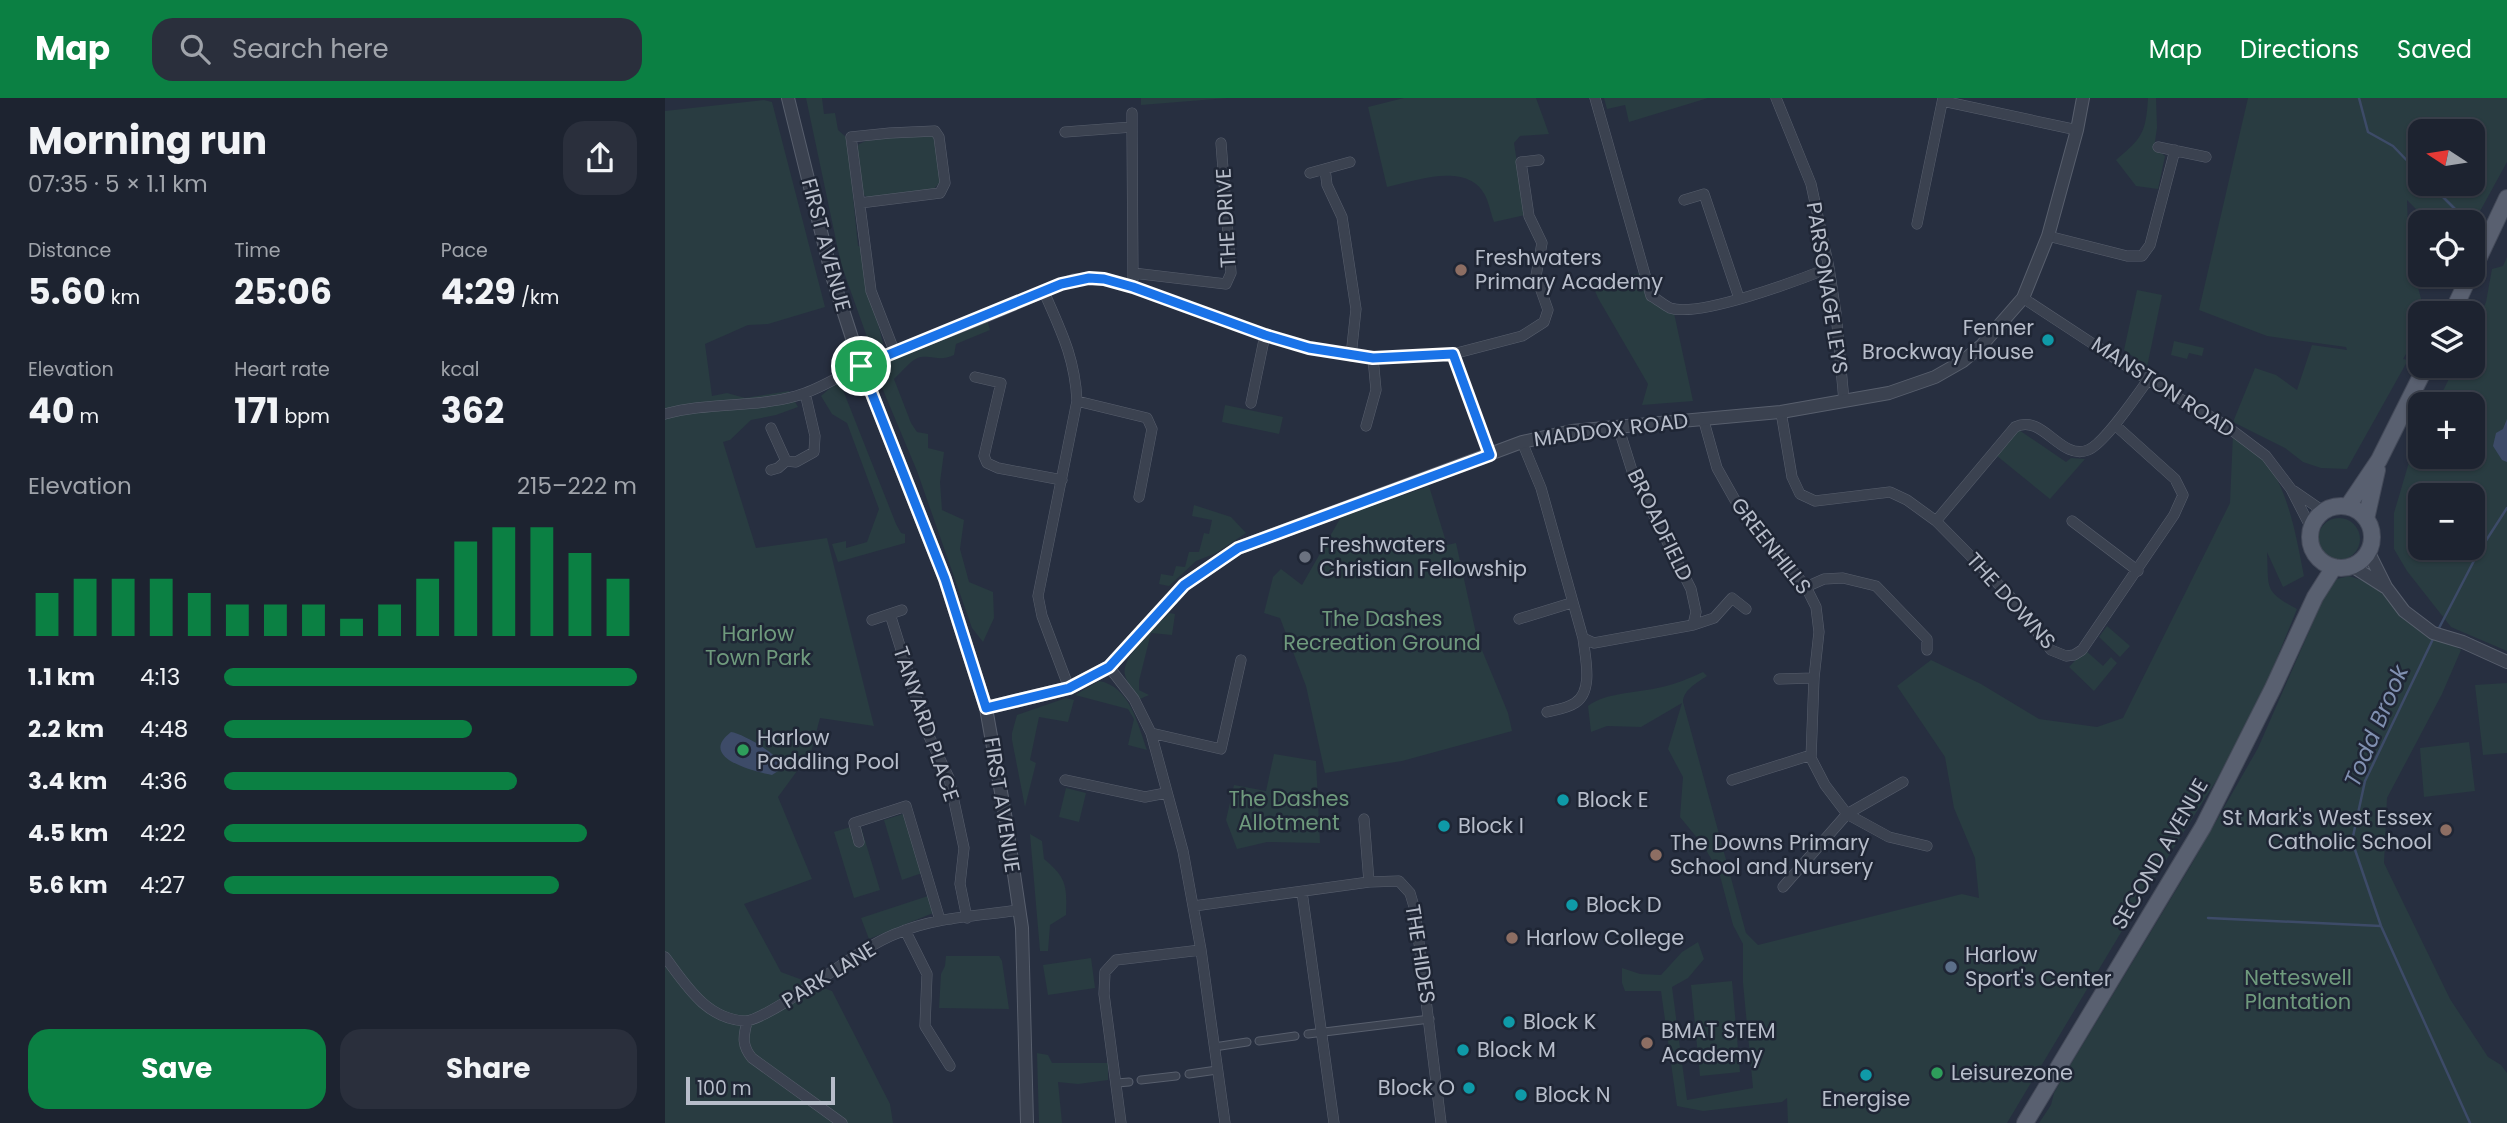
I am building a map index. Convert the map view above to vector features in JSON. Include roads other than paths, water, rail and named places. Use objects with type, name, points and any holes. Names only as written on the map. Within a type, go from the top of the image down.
[{"type":"main road","points":[[2485,245],[2507,198]]},
{"type":"main road","points":[[2348,506],[2379,460],[2420,378]]},
{"type":"main road","points":[[2366,519],[2379,460]]},
{"type":"main road","points":[[2348,506],[2366,519],[2372,535],[2368,551],[2352,566],[2327,563],[2311,545],[2311,528],[2323,511],[2331,507],[2348,506]]},
{"type":"main road","name":"SECOND AVENUE","points":[[2025,1123],[2203,827],[2273,688],[2315,597],[2327,563]]},
{"type":"street","name":"FIRST AVENUE","points":[[788,98],[832,276],[861,366],[945,579],[986,708],[1006,820],[1024,949],[1027,1123]]},
{"type":"street","points":[[1595,98],[1651,296],[1670,308],[1692,310],[1787,285],[1829,268]]},
{"type":"street","name":"PARSONAGE LEYS","points":[[1776,98],[1811,184],[1829,268],[1844,401]]},
{"type":"street","name":"MADDOX ROAD","points":[[986,708],[1069,688],[1109,667],[1184,585],[1238,548],[1522,442],[1572,431],[1781,412],[1889,393],[1935,377],[1982,345],[2023,298],[2048,236],[2083,98]]},
{"type":"street","points":[[1917,224],[1943,99],[2077,130]]},
{"type":"street","points":[[1132,113],[1133,287]]},
{"type":"street","points":[[1065,132],[1132,127]]},
{"type":"street","points":[[860,203],[940,193],[944,183],[939,137],[935,131],[851,137],[871,291],[895,353]]},
{"type":"street","name":"THE DRIVE","points":[[1133,273],[1226,284],[1231,273],[1221,143]]},
{"type":"street","points":[[2158,147],[2206,157]]},
{"type":"street","points":[[2048,236],[2127,256],[2141,256],[2151,245],[2175,150]]},
{"type":"street","points":[[665,414],[682,409],[759,404],[805,393],[861,366],[1074,279],[1104,279],[1133,287],[1265,335],[1309,348],[1351,356],[1373,358],[1453,354],[1522,336],[1544,322],[1548,310],[1535,276],[1542,243],[1529,216],[1521,162],[1539,160]]},
{"type":"street","points":[[1310,173],[1350,162]]},
{"type":"street","points":[[1325,169],[1327,185],[1342,217],[1356,309],[1351,356]]},
{"type":"street","points":[[1684,200],[1704,194],[1739,298]]},
{"type":"street","points":[[1044,292],[1069,348],[1076,375],[1077,401],[1038,596],[1042,615],[1069,688]]},
{"type":"street","name":"MANSTON ROAD","points":[[2023,298],[2148,380],[2225,425],[2266,456],[2291,489],[2311,528]]},
{"type":"street","points":[[1251,404],[1265,335]]},
{"type":"street","points":[[1453,354],[1490,455]]},
{"type":"street","points":[[1366,426],[1376,390],[1373,358]]},
{"type":"street","points":[[975,377],[1001,383],[984,456],[987,463],[998,468],[1062,480]]},
{"type":"street","points":[[1937,521],[2015,427],[2024,423],[2032,424],[2070,450],[2078,453],[2091,449],[2115,425],[2148,380]]},
{"type":"street","points":[[771,470],[786,461],[796,462],[814,452],[815,436],[805,393]]},
{"type":"street","points":[[1077,401],[1147,418],[1152,429],[1139,497]]},
{"type":"street","name":"THE DOWNS","points":[[1781,412],[1792,477],[1800,494],[1815,501],[1890,492],[1907,500],[1937,521],[2009,595],[2051,650],[2062,656],[2074,655],[2083,650],[2138,571],[2174,515],[2183,495],[2175,479],[2115,425]]},
{"type":"street","name":"GREENHILLS","points":[[1703,418],[1717,468],[1735,500],[1806,587],[1817,607],[1819,632],[1811,755],[1825,785],[1847,814],[1889,837],[1927,846]]},
{"type":"street","name":"BROADFIELD","points":[[1618,426],[1633,474],[1691,589],[1696,612],[1693,625]]},
{"type":"street","points":[[771,428],[786,461]]},
{"type":"street","points":[[1522,442],[1541,488],[1571,603],[1583,638],[1587,676],[1583,695],[1575,704],[1547,712]]},
{"type":"street","name":"MANSTON ROAD","points":[[2291,489],[2323,511]]},
{"type":"street","points":[[2072,521],[2138,571]]},
{"type":"street","points":[[2368,551],[2386,587],[2404,611],[2433,633],[2463,642],[2507,662]]},
{"type":"street","points":[[2352,566],[2386,587]]},
{"type":"street","points":[[1806,587],[1824,579],[1843,578],[1876,586],[1927,639],[1927,650]]},
{"type":"street","points":[[1583,638],[1594,643],[1693,625],[1714,618],[1733,598],[1746,609]]},
{"type":"street","points":[[1519,619],[1571,603]]},
{"type":"street","points":[[872,620],[902,610]]},
{"type":"street","name":"TANYARD PLACE","points":[[890,614],[923,720],[948,773],[964,848],[960,884],[967,918]]},
{"type":"street","points":[[1151,733],[1221,749],[1241,660]]},
{"type":"street","points":[[1109,667],[1134,699],[1151,733],[1183,851],[1201,950],[1225,1123]]},
{"type":"street","points":[[1779,679],[1814,678]]},
{"type":"street","points":[[1732,780],[1811,755]]},
{"type":"street","points":[[1065,779],[1145,797],[1166,793]]},
{"type":"street","points":[[1783,887],[1847,814],[1903,782]]},
{"type":"street","points":[[859,842],[854,823],[906,806],[940,920]]},
{"type":"street","points":[[1364,819],[1369,882]]},
{"type":"street","name":"THE HIDES","points":[[1193,906],[1369,882],[1399,881],[1410,893],[1415,910],[1441,1123]]},
{"type":"street","points":[[1302,892],[1334,1123]]},
{"type":"street","name":"PARK LANE","points":[[747,1022],[780,1006],[859,954],[905,930],[940,920],[1019,910]]},
{"type":"street","points":[[905,930],[927,974],[925,1026],[950,1066]]},
{"type":"street","points":[[1121,1123],[1104,994],[1105,972],[1116,960],[1201,950]]},
{"type":"street","points":[[665,957],[706,1008],[726,1018],[747,1022],[743,1038],[746,1051],[753,1058],[842,1123]]},
{"type":"street","name":"THE HIDES","points":[[1308,1034],[1430,1018]]},
{"type":"street","points":[[1259,1041],[1295,1036]]},
{"type":"street","points":[[1215,1047],[1248,1042]]},
{"type":"street","points":[[1189,1074],[1217,1070]]},
{"type":"street","points":[[1141,1080],[1176,1076]]},
{"type":"street","points":[[1117,1083],[1129,1082]]},
{"type":"water","points":[[2507,419],[2507,462],[2502,460],[2493,446],[2496,433],[2503,429]]},
{"type":"water","name":"Harlow Paddling Pool","points":[[731,732],[749,739],[774,756],[779,764],[778,771],[772,775],[753,770],[724,756],[722,741]]},
{"type":"waterway","name":"Todd Brook","points":[[2359,98],[2368,132],[2393,146],[2408,162]]},
{"type":"waterway","name":"Todd Brook","points":[[2442,196],[2456,210]]},
{"type":"waterway","name":"Todd Brook","points":[[2438,630],[2478,553],[2507,508]]},
{"type":"waterway","name":"Todd Brook","points":[[2433,639],[2365,781],[2352,841],[2381,926],[2470,1123]]},
{"type":"waterway","points":[[2208,918],[2381,926]]},
{"type":"place","name":"Freshwaters Primary Academy","points":[[1461,270]]},
{"type":"place","name":"Fenner Brockway House","points":[[2048,340]]},
{"type":"place","name":"Freshwaters Christian Fellowship","points":[[1305,557]]},
{"type":"place","name":"Harlow Paddling Pool","points":[[743,750]]},
{"type":"place","name":"Block E","points":[[1563,800]]},
{"type":"place","name":"Block I","points":[[1444,826]]},
{"type":"place","name":"St Mark's West Essex Catholic School","points":[[2446,830]]},
{"type":"place","name":"The Downs Primary School and Nursery","points":[[1656,855]]},
{"type":"place","name":"Block D","points":[[1572,905]]},
{"type":"place","name":"Harlow College","points":[[1512,938]]},
{"type":"place","name":"Harlow Sport's Center","points":[[1951,967]]},
{"type":"place","name":"Block K","points":[[1509,1022]]},
{"type":"place","name":"BMAT STEM Academy","points":[[1647,1043]]},
{"type":"place","name":"Block M","points":[[1463,1050]]},
{"type":"place","name":"Leisurezone","points":[[1937,1073]]},
{"type":"place","name":"Energise","points":[[1866,1075]]},
{"type":"place","name":"Block O","points":[[1469,1088]]},
{"type":"place","name":"Block N","points":[[1521,1095]]},
{"type":"park label","name":"The Dashes Recreation Ground","points":[[1382,631]]},
{"type":"park label","name":"Harlow Town Park","points":[[758,646]]},
{"type":"park label","name":"The Dashes Allotment","points":[[1289,811]]},
{"type":"park label","name":"Netteswell Plantation","points":[[2298,990]]}]
